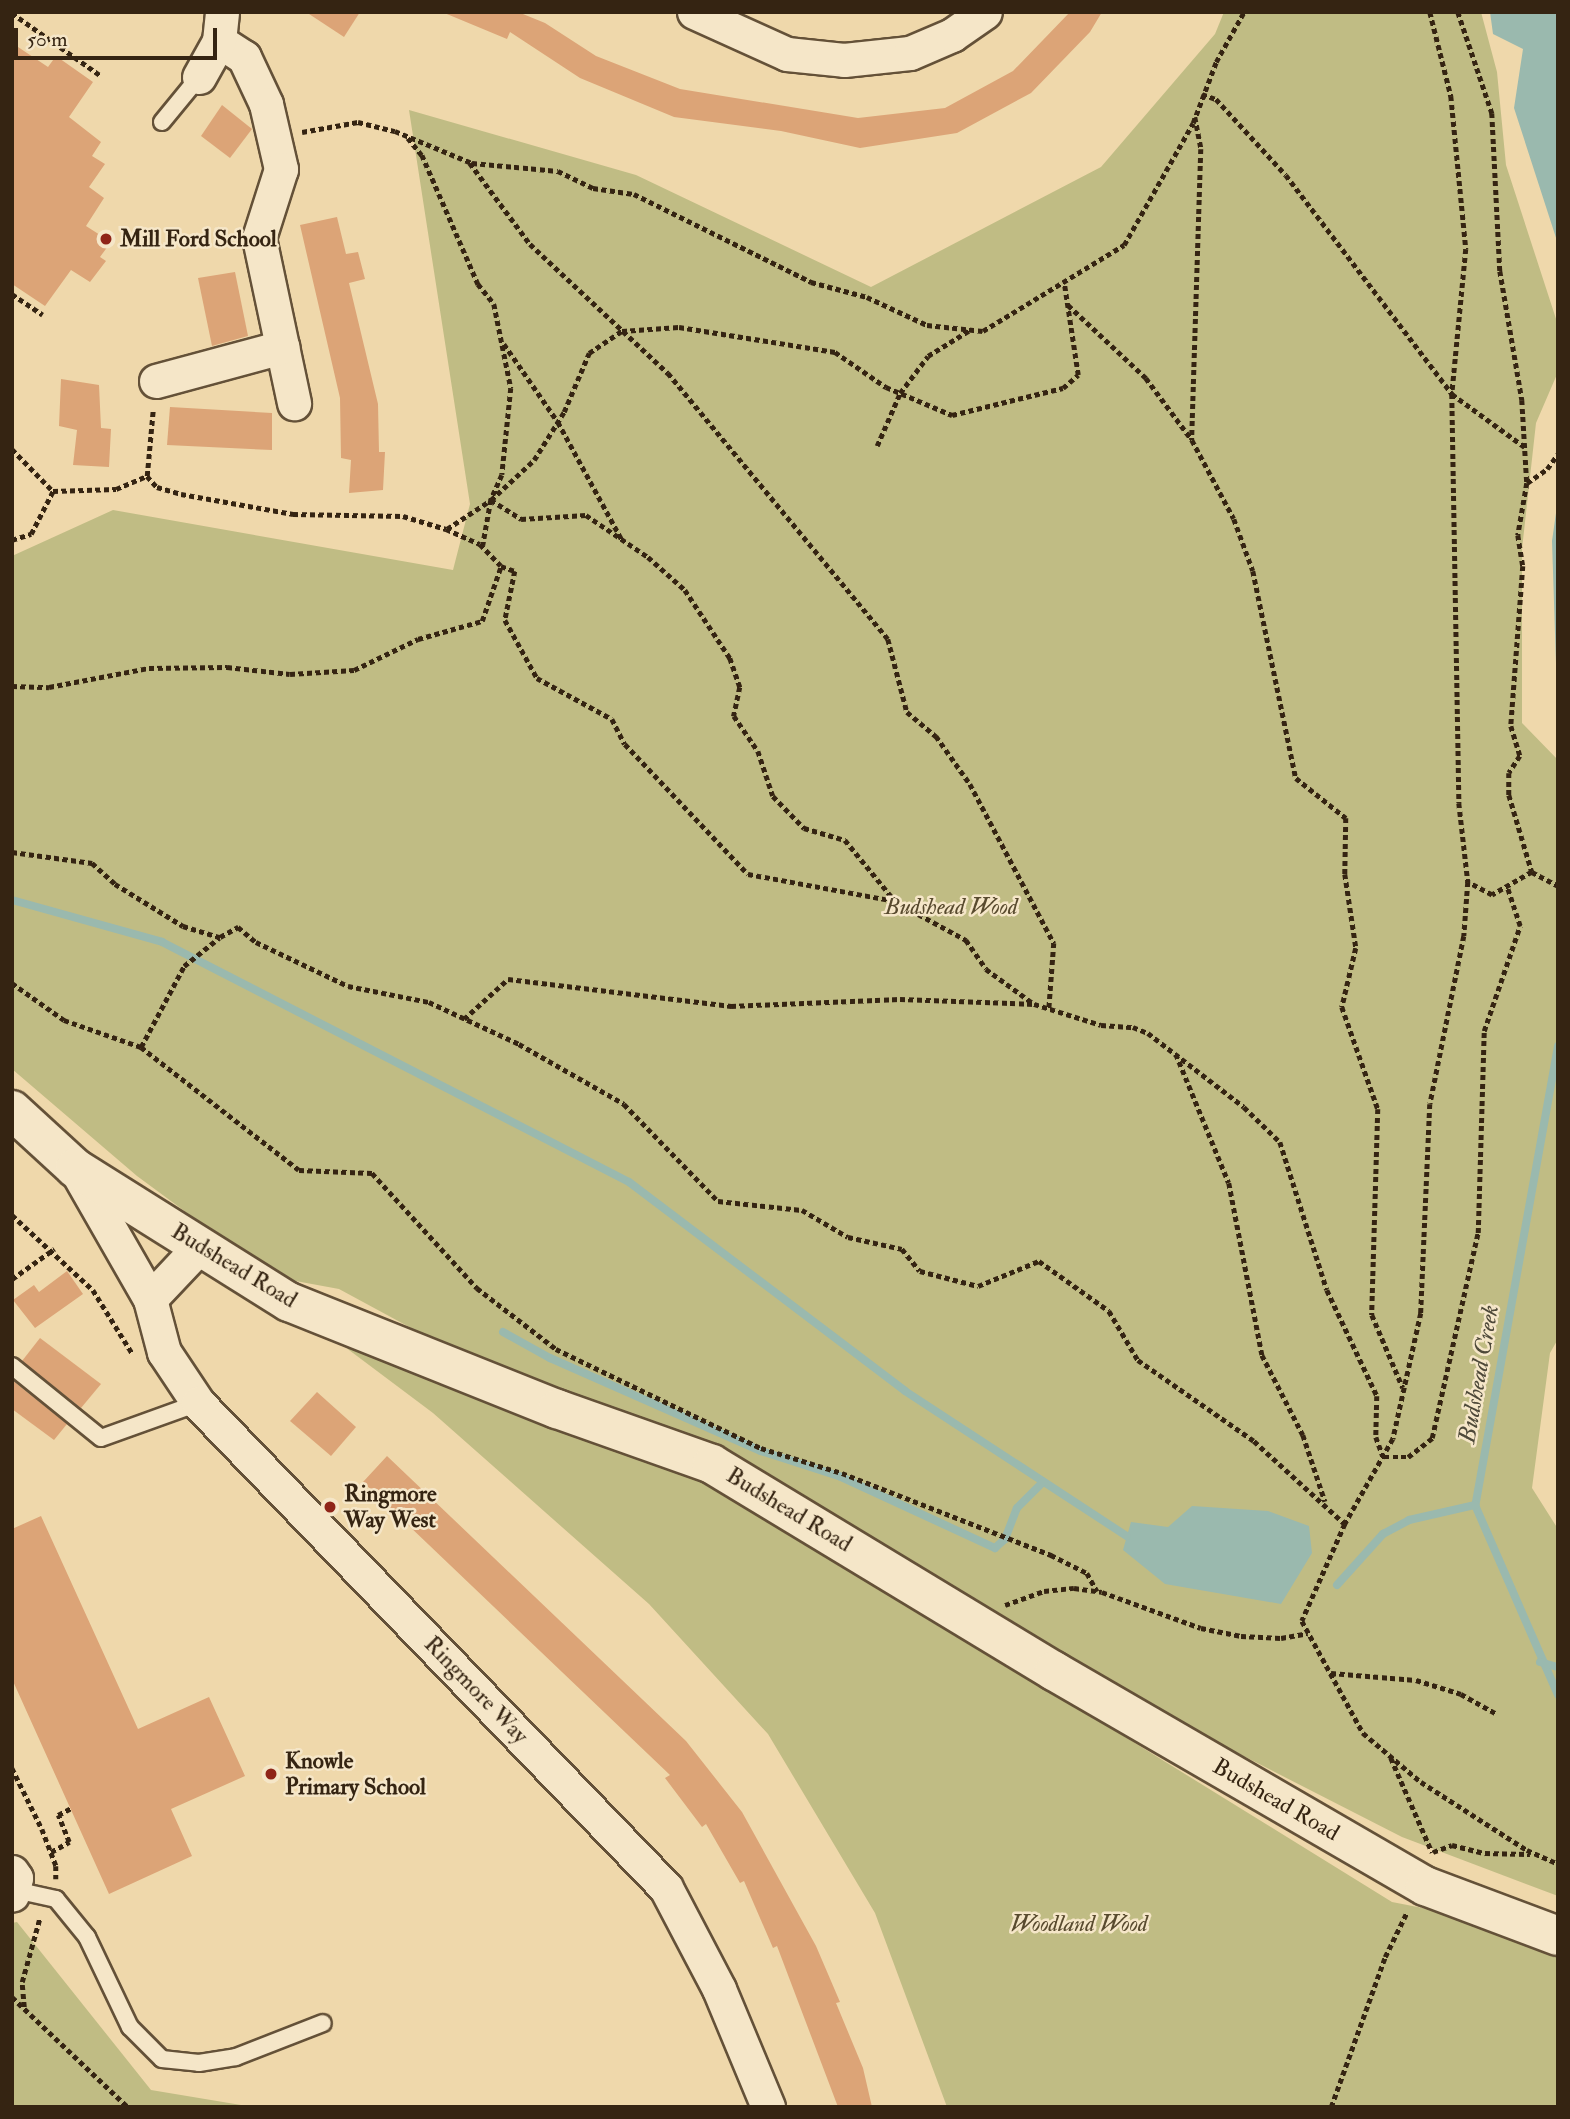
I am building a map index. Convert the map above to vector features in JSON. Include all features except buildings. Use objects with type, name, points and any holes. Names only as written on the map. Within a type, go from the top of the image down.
[{"type":"street","points":[[694,12],[787,54],[844,60],[910,53],[953,36],[985,12]]},
{"type":"street","points":[[199,77],[221,27],[244,57],[266,104],[281,169],[259,238],[294,403]]},
{"type":"street","points":[[156,382],[282,347]]},
{"type":"street","name":"Budshead Road","points":[[12,1111],[75,1168],[289,1302],[557,1409],[712,1464],[969,1619],[1424,1867],[1558,1936]]},
{"type":"street","name":"Ringmore Way","points":[[75,1168],[150,1299],[164,1352],[198,1403],[666,1888],[719,1989],[768,2107]]},
{"type":"street","points":[[150,1299],[200,1246]]},
{"type":"lane","points":[[162,122],[199,77]]},
{"type":"lane","points":[[12,1366],[101,1438],[198,1403]]},
{"type":"lane","points":[[13,1886],[56,1899],[87,1937],[130,2027],[162,2059],[199,2063],[236,2057],[323,2023]]},
{"type":"path","points":[[335,126],[358,122],[469,162],[558,171],[593,188],[634,194],[811,282],[867,297],[928,325],[984,331],[1124,245],[1195,117],[1202,94],[1244,12]]},
{"type":"path","points":[[1430,12],[1451,96],[1466,250],[1452,394],[1459,803],[1468,882],[1464,936],[1430,1104],[1421,1313],[1393,1439],[1345,1524],[1302,1621],[1363,1733],[1421,1782],[1536,1854],[1558,1864]]},
{"type":"path","points":[[1458,12],[1492,113],[1500,271],[1515,343],[1525,447],[1527,483],[1518,535],[1523,566],[1511,726],[1520,756],[1509,773],[1509,795],[1532,872],[1558,886]]},
{"type":"path","points":[[12,13],[100,75]]},
{"type":"path","points":[[1202,94],[1216,99],[1286,175],[1452,394],[1525,447]]},
{"type":"path","points":[[1192,440],[1201,149],[1195,117]]},
{"type":"path","points":[[408,138],[422,155],[478,285],[495,304],[511,388],[502,475],[491,500],[483,546]]},
{"type":"path","points":[[469,162],[530,244],[668,373],[888,639],[907,712],[936,736],[970,783],[1054,943],[1049,1009]]},
{"type":"path","points":[[446,529],[491,500],[534,460],[558,422],[589,354],[622,331],[679,327],[835,352],[900,393],[952,415],[1063,388],[1078,375],[1064,282]]},
{"type":"path","points":[[12,294],[43,315]]},
{"type":"path","points":[[1067,305],[1146,378],[1192,440],[1234,519],[1254,570],[1296,778],[1346,818],[1345,874],[1356,948],[1342,1007],[1377,1109],[1372,1315],[1404,1390]]},
{"type":"path","points":[[877,446],[900,393],[928,356],[971,329]]},
{"type":"path","points":[[502,340],[558,422],[624,544]]},
{"type":"path","points":[[156,382],[147,476],[157,487],[181,494],[293,514],[403,516],[446,529],[483,546],[501,566],[515,571],[505,620],[537,678],[612,719],[625,744],[748,874],[896,902],[967,940],[986,969],[1034,1004]]},
{"type":"path","points":[[12,449],[53,491],[116,489],[147,476]]},
{"type":"path","points":[[1527,483],[1547,469],[1558,454]]},
{"type":"path","points":[[12,540],[32,534],[53,491]]},
{"type":"path","points":[[491,500],[521,519],[586,515],[624,544],[648,557],[685,590],[730,658],[740,687],[734,716],[758,751],[774,796],[804,828],[845,840],[896,902]]},
{"type":"path","points":[[12,687],[49,687],[149,668],[227,667],[290,674],[354,670],[418,639],[482,621],[501,566]]},
{"type":"path","points":[[12,852],[92,863],[150,908],[219,937]]},
{"type":"path","points":[[1468,882],[1492,895],[1532,872]]},
{"type":"path","points":[[1383,1457],[1408,1457],[1432,1438],[1478,1233],[1485,1031],[1520,926],[1507,887]]},
{"type":"path","points":[[141,1047],[184,965],[219,937],[238,927],[256,942],[348,986],[429,1002],[624,1104],[718,1201],[802,1210],[848,1237],[902,1249],[920,1271],[978,1286],[1039,1261],[1109,1311],[1130,1340],[1138,1360],[1254,1441],[1325,1501],[1345,1524]]},
{"type":"path","points":[[464,1019],[508,979],[731,1006],[900,999],[1034,1004],[1101,1025],[1133,1027],[1174,1050],[1280,1142],[1327,1290],[1377,1395],[1376,1437],[1383,1457]]},
{"type":"path","points":[[12,983],[64,1020],[141,1047],[299,1171],[372,1173],[477,1288],[556,1349],[761,1448],[842,1473],[1051,1555],[1087,1573],[1097,1591]]},
{"type":"path","points":[[1174,1050],[1229,1183],[1262,1355],[1303,1435],[1325,1501]]},
{"type":"path","points":[[12,1215],[54,1249],[93,1290],[136,1360]]},
{"type":"path","points":[[12,1279],[54,1249]]},
{"type":"path","points":[[969,1619],[1044,1591],[1097,1591],[1201,1628],[1268,1637],[1308,1633]]},
{"type":"path","points":[[1330,1673],[1416,1680],[1461,1695],[1497,1714]]},
{"type":"path","points":[[1391,1757],[1424,1867]]},
{"type":"path","points":[[12,1768],[56,1866],[56,1899],[35,1923],[22,1982],[23,2007]]},
{"type":"path","points":[[51,1852],[69,1842],[58,1815],[71,1808]]},
{"type":"path","points":[[1333,2105],[1424,1867],[1452,1845],[1485,1853],[1536,1854]]},
{"type":"path","points":[[12,1997],[128,2107]]},
{"type":"green space","name":"Budshead Wood","points":[[1224,12],[1481,12],[1497,72],[1506,165],[1558,325],[1558,372],[1536,423],[1522,549],[1522,723],[1558,760],[1558,1339],[1550,1353],[1532,1488],[1558,1529],[1558,1896],[1402,1837],[511,1382],[339,1289],[274,1277],[137,1176],[12,1069],[12,556],[113,510],[453,570],[470,504],[409,110],[636,175],[871,287],[1101,167],[1215,34]]},
{"type":"green space","name":"Woodland Wood","points":[[337,1341],[716,1484],[1392,1902],[1469,1917],[1558,1951],[1558,2107],[947,2107],[875,1913],[768,1734],[649,1604],[433,1413]]},
{"type":"green space","points":[[17,1922],[151,2090],[253,2107],[12,2107],[12,1923]]},
{"type":"water","points":[[1490,12],[1558,12],[1558,244],[1514,108],[1523,49],[1493,34]]},
{"type":"water","points":[[1558,499],[1558,725],[1552,541]]},
{"type":"water","points":[[1192,1506],[1268,1511],[1309,1526],[1312,1553],[1281,1604],[1165,1584],[1123,1550],[1131,1522],[1168,1527]]},
{"type":"waterway","points":[[12,900],[162,942],[629,1182],[905,1391],[1127,1536]]},
{"type":"waterway","name":"Budshead Creek","points":[[1558,1046],[1475,1505],[1558,1695]]},
{"type":"waterway","points":[[503,1332],[550,1358],[761,1451],[839,1476],[995,1548],[1005,1539],[1017,1508],[1043,1482]]},
{"type":"waterway","points":[[1337,1585],[1383,1534],[1409,1520],[1475,1505]]},
{"type":"waterway","name":"Budshead Creek","points":[[1540,1662],[1558,1667]]},
{"type":"place","name":"Mill Ford School","points":[[106,239]]},
{"type":"place","name":"Ringmore Way West","points":[[330,1507]]},
{"type":"place","name":"Knowle Primary School","points":[[271,1774]]}]
